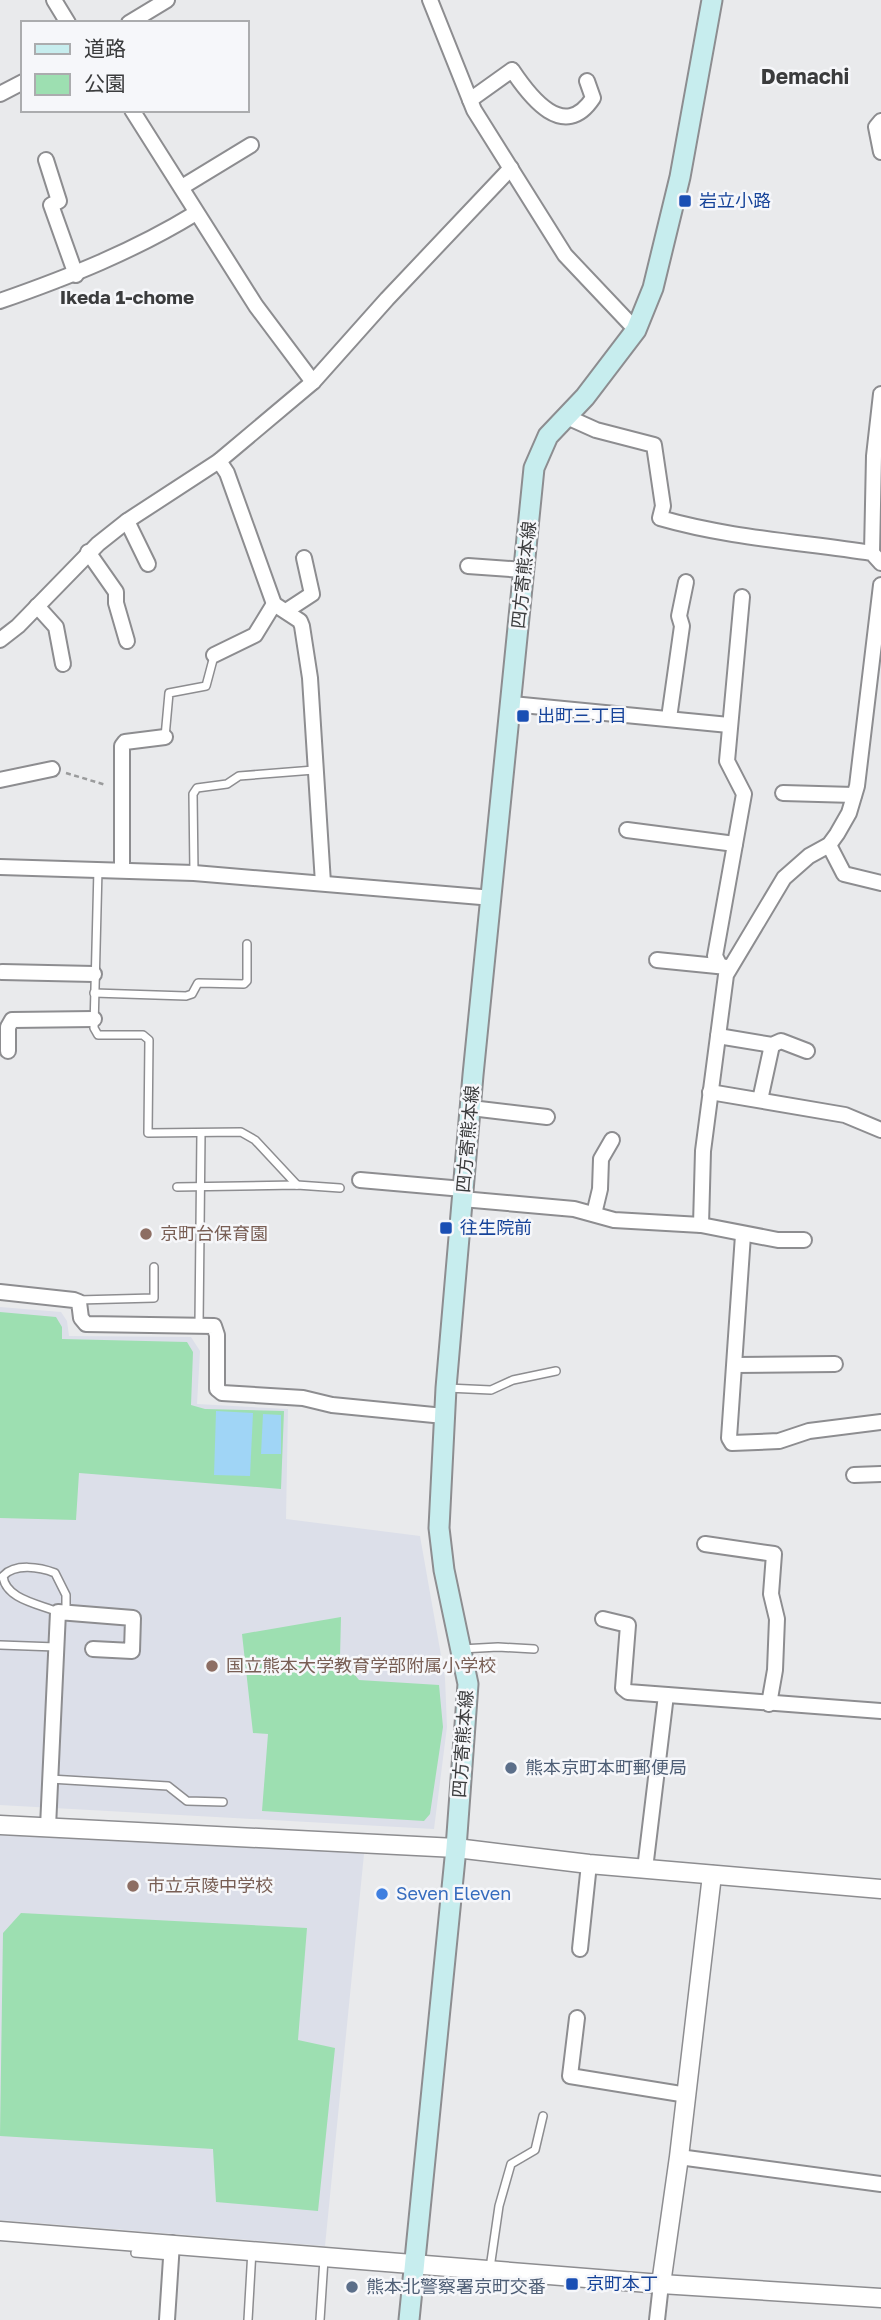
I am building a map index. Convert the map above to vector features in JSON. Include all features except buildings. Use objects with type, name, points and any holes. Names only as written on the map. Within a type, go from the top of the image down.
[{"type":"main road","name":"四方寄熊本線","points":[[409,2320],[456,1849],[468,1684],[444,1570],[439,1528],[444,1416],[462,1194],[534,468],[548,436],[609,369],[636,330],[653,288],[680,177],[712,0]]},
{"type":"street","points":[[54,0],[67,21]]},
{"type":"street","points":[[132,21],[167,0]]},
{"type":"street","points":[[430,0],[470,100],[565,255],[636,330]]},
{"type":"street","points":[[470,100],[512,70],[530,96],[549,113],[568,117],[586,110],[593,98],[587,81]]},
{"type":"street","points":[[0,94],[21,83]]},
{"type":"street","points":[[133,112],[256,306],[313,382]]},
{"type":"street","points":[[881,121],[876,127],[881,152]]},
{"type":"street","points":[[182,187],[251,145]]},
{"type":"street","points":[[46,160],[59,201],[51,205],[76,275]]},
{"type":"street","points":[[0,640],[37,606],[88,552],[127,521],[219,461],[313,382],[511,168]]},
{"type":"street","points":[[0,301],[76,275],[153,239],[196,213]]},
{"type":"street","points":[[567,417],[596,430],[654,445],[663,506],[660,518],[726,534],[780,539],[876,558],[874,456],[881,394]]},
{"type":"street","points":[[219,461],[227,473],[280,608],[302,626],[310,678],[323,883]]},
{"type":"street","points":[[127,521],[148,564]]},
{"type":"street","points":[[88,552],[111,580],[127,641]]},
{"type":"street","points":[[214,655],[255,635],[280,608],[312,594],[304,558]]},
{"type":"street","points":[[468,566],[524,570]]},
{"type":"street","points":[[670,718],[682,626],[679,615],[686,582]]},
{"type":"street","points":[[701,1225],[703,1152],[718,1036],[723,966],[784,878],[809,856],[829,845],[849,813],[875,683],[881,585]]},
{"type":"street","points":[[723,966],[715,956],[744,794],[742,786],[729,769],[729,725],[742,597]]},
{"type":"street","points":[[37,606],[56,627],[70,632]]},
{"type":"street","points":[[56,627],[63,664]]},
{"type":"street","points":[[512,704],[729,725]]},
{"type":"street","points":[[122,869],[122,746],[125,742],[165,737]]},
{"type":"street","points":[[0,780],[52,769]]},
{"type":"street","points":[[783,793],[854,795]]},
{"type":"street","points":[[627,830],[735,844]]},
{"type":"street","points":[[829,845],[844,874],[881,883]]},
{"type":"street","points":[[0,867],[194,873],[493,898]]},
{"type":"street","points":[[657,960],[710,967],[723,966]]},
{"type":"street","points":[[2,972],[94,974]]},
{"type":"street","points":[[8,1051],[8,1027],[12,1020],[94,1019]]},
{"type":"street","points":[[718,1036],[772,1045],[780,1041],[807,1051]]},
{"type":"street","points":[[760,1100],[772,1045]]},
{"type":"street","points":[[710,1092],[845,1115],[881,1130]]},
{"type":"street","points":[[471,1108],[547,1117]]},
{"type":"street","points":[[594,1214],[600,1189],[599,1166],[612,1140]]},
{"type":"street","points":[[360,1180],[594,1214],[614,1220],[701,1225],[778,1241],[804,1240]]},
{"type":"street","points":[[743,1235],[729,1438],[732,1443],[779,1441],[809,1431],[881,1422]]},
{"type":"street","points":[[0,1292],[74,1300],[79,1302],[81,1318],[86,1324],[214,1326],[217,1335],[217,1389],[222,1393],[303,1398],[332,1405],[444,1416]]},
{"type":"street","points":[[735,1365],[835,1364]]},
{"type":"street","points":[[854,1475],[881,1474]]},
{"type":"street","points":[[705,1544],[774,1554],[771,1594],[777,1619],[775,1670],[769,1704]]},
{"type":"street","points":[[48,1827],[56,1647],[62,1612],[133,1618],[132,1651],[93,1648]]},
{"type":"street","points":[[603,1619],[628,1625],[623,1688],[628,1692],[881,1711]]},
{"type":"street","points":[[645,1869],[666,1695]]},
{"type":"street","points":[[0,1825],[456,1849],[589,1864],[881,1889]]},
{"type":"street","points":[[580,1949],[589,1864]]},
{"type":"street","points":[[657,2320],[687,2095],[712,1875]]},
{"type":"street","points":[[577,2018],[570,2076],[687,2095]]},
{"type":"street","points":[[679,2157],[881,2184]]},
{"type":"street","points":[[0,2231],[172,2250],[252,2250],[661,2284],[881,2298]]},
{"type":"street","points":[[167,2320],[172,2250]]},
{"type":"lane","points":[[165,737],[169,693],[206,686],[214,655]]},
{"type":"lane","points":[[194,873],[193,794],[197,788],[227,784],[239,776],[314,771]]},
{"type":"lane","points":[[98,869],[94,1019],[98,1035],[143,1035],[149,1040],[148,1133],[241,1132],[256,1140],[297,1185]]},
{"type":"lane","points":[[94,993],[186,996],[192,995],[198,984],[244,984],[247,981],[247,944]]},
{"type":"lane","points":[[199,1325],[203,1187],[201,1133]]},
{"type":"lane","points":[[177,1187],[297,1185],[340,1188]]},
{"type":"lane","points":[[74,1300],[154,1298],[154,1267]]},
{"type":"lane","points":[[446,1388],[491,1390],[513,1380],[556,1371]]},
{"type":"lane","points":[[23,1568],[55,1573],[66,1595],[62,1612],[9,1592],[4,1586],[3,1576],[9,1570],[23,1568]]},
{"type":"lane","points":[[0,1645],[56,1647]]},
{"type":"lane","points":[[461,1649],[534,1649]]},
{"type":"lane","points":[[50,1780],[168,1786],[187,1801],[223,1802]]},
{"type":"lane","points":[[490,2269],[499,2206],[511,2164],[535,2150],[543,2116]]},
{"type":"lane","points":[[135,2253],[172,2250]]},
{"type":"lane","points":[[247,2320],[252,2250]]},
{"type":"lane","points":[[320,2320],[324,2255]]},
{"type":"path","points":[[52,769],[122,788]]},
{"type":"shaded area","points":[[0,1307],[61,1312],[67,1321],[69,1336],[191,1337],[200,1351],[197,1404],[288,1409],[286,1519],[420,1536],[445,1678],[447,1727],[434,1829],[0,1805]]},
{"type":"shaded area","points":[[0,1835],[289,1847],[364,1854],[325,2246],[0,2220]]},
{"type":"green space","points":[[0,1312],[56,1317],[62,1327],[62,1339],[187,1342],[193,1352],[191,1405],[205,1409],[284,1411],[281,1489],[79,1473],[76,1520],[0,1518]]},
{"type":"green space","points":[[341,1617],[340,1657],[359,1680],[439,1685],[443,1727],[430,1814],[424,1821],[262,1811],[268,1734],[253,1733],[242,1634]]},
{"type":"green space","points":[[21,1913],[307,1928],[298,2040],[335,2048],[318,2211],[216,2202],[213,2149],[0,2136],[3,1933]]},
{"type":"water","points":[[216,1411],[253,1413],[250,1476],[214,1475]]},
{"type":"water","points":[[263,1414],[281,1415],[281,1454],[261,1454]]},
{"type":"place","name":"岩立小路","points":[[685,201]]},
{"type":"place","name":"出町三丁目","points":[[523,716]]},
{"type":"place","name":"往生院前","points":[[446,1228]]},
{"type":"place","name":"京町台保育園","points":[[146,1234]]},
{"type":"place","name":"国立熊本大学教育学部附属小学校","points":[[212,1666]]},
{"type":"place","name":"熊本京町本町郵便局","points":[[511,1768]]},
{"type":"place","name":"市立京陵中学校","points":[[133,1886]]},
{"type":"place","name":"Seven Eleven","points":[[382,1894]]},
{"type":"place","name":"京町本丁","points":[[572,2284]]},
{"type":"place","name":"熊本北警察署京町交番","points":[[352,2287]]},
{"type":"district","name":"Demachi","points":[[805,77]]},
{"type":"district","name":"Ikeda 1-chome","points":[[127,297]]}]
